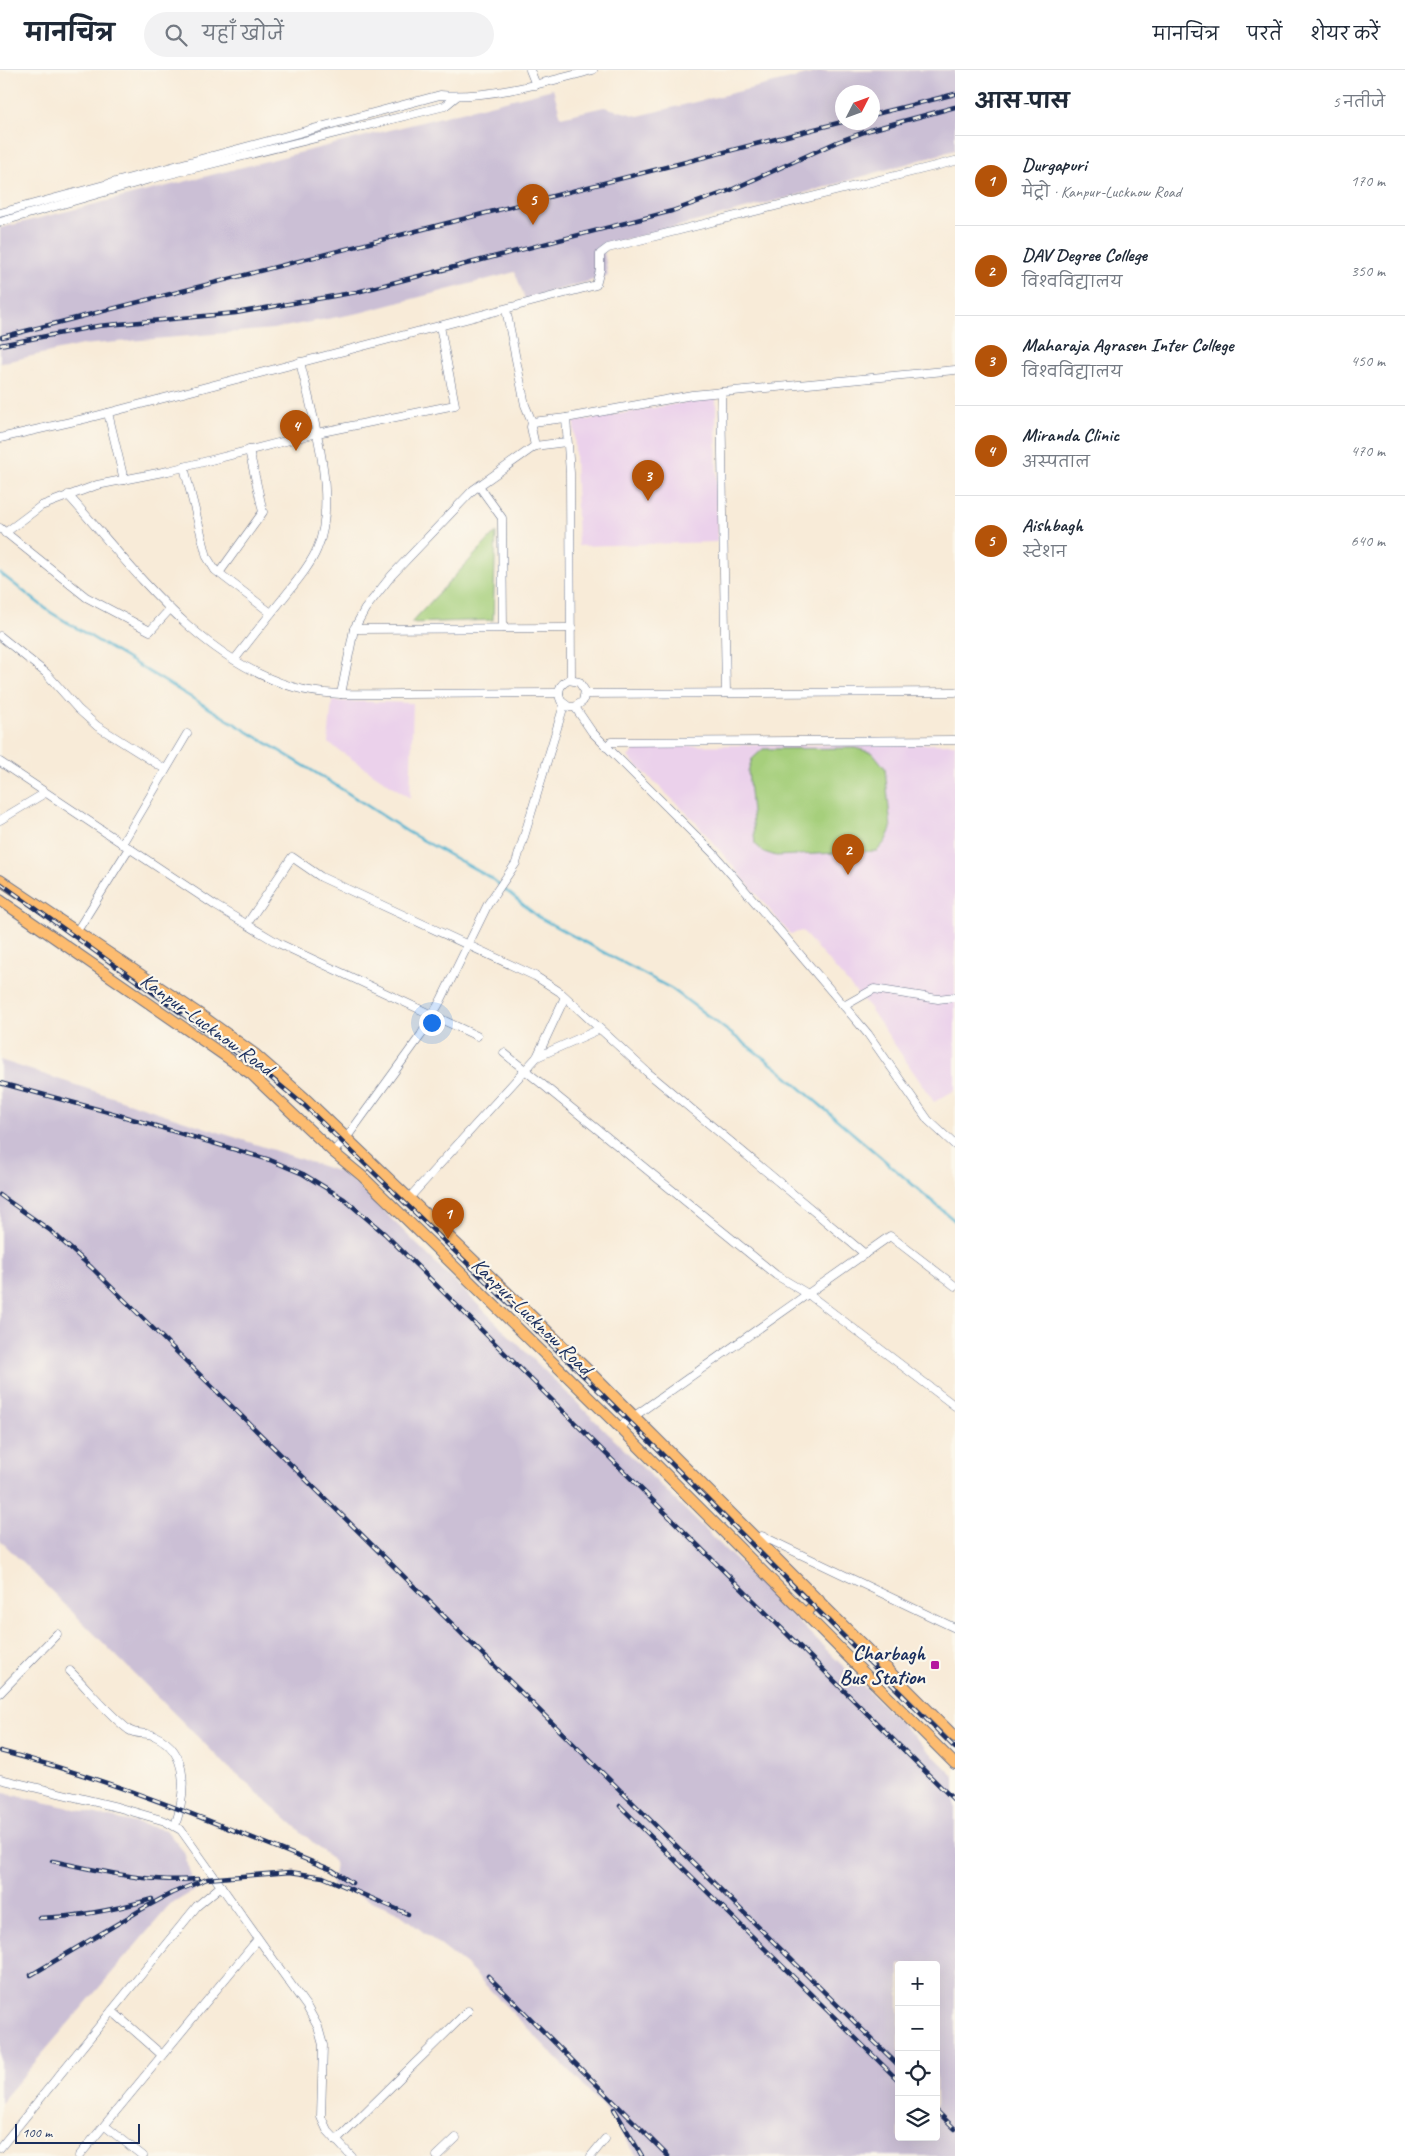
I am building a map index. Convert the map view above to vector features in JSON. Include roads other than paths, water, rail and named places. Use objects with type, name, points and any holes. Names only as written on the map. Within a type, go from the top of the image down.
[{"type":"main road","name":"Kanpur-Lucknow Road","points":[[0,880],[255,1054],[410,1197],[758,1538],[955,1737]]},
{"type":"main road","name":"Kanpur-Lucknow Road","points":[[0,900],[251,1074],[333,1152],[362,1176],[618,1427],[955,1764]]},
{"type":"main road","points":[[805,1614],[819,1600]]},
{"type":"main road","points":[[873,1682],[888,1668]]},
{"type":"street","points":[[530,70],[536,85]]},
{"type":"street","points":[[0,213],[440,94],[457,96],[536,85],[593,70]]},
{"type":"street","points":[[0,222],[150,180],[445,106],[457,96]]},
{"type":"street","points":[[0,438],[108,413],[596,285],[600,270],[600,254],[608,248],[955,161]]},
{"type":"street","points":[[506,309],[525,405],[532,422],[535,446]]},
{"type":"street","points":[[170,609],[150,631],[86,597],[3,531],[42,506],[68,495],[317,433],[455,405],[440,326]]},
{"type":"street","points":[[235,659],[300,576],[318,548],[323,523],[325,494],[322,454],[300,362]]},
{"type":"street","points":[[532,422],[566,418],[692,395],[955,370]]},
{"type":"street","points":[[721,392],[726,693]]},
{"type":"street","points":[[108,413],[124,480]]},
{"type":"street","points":[[566,418],[566,442],[570,473],[571,680]]},
{"type":"street","points":[[341,694],[354,629],[365,609],[392,575],[479,486],[535,446],[566,442]]},
{"type":"street","points":[[219,573],[263,512],[249,450]]},
{"type":"street","points":[[184,466],[207,557],[219,573],[272,612]]},
{"type":"street","points":[[479,486],[502,518],[502,628]]},
{"type":"street","points":[[68,495],[170,609],[202,638],[258,674],[295,688],[341,694],[559,693]]},
{"type":"street","points":[[354,629],[572,628]]},
{"type":"street","points":[[0,636],[46,674],[78,709],[97,726],[165,769]]},
{"type":"street","points":[[333,1152],[347,1137],[421,1035],[495,894],[516,862],[564,705],[559,693],[561,686],[571,680],[579,682],[585,694],[583,701],[574,707]]},
{"type":"street","points":[[585,694],[955,692]]},
{"type":"street","points":[[564,705],[574,707],[592,732],[606,747],[713,853],[868,1034],[928,1120],[955,1144]]},
{"type":"street","points":[[77,931],[125,846],[165,769],[187,734]]},
{"type":"street","points":[[606,747],[611,742],[955,740]]},
{"type":"street","points":[[0,762],[125,846],[278,943],[477,1036]]},
{"type":"street","points":[[0,820],[45,793]]},
{"type":"street","points":[[247,924],[292,857],[322,877],[535,976],[565,997],[652,1076],[865,1254]]},
{"type":"street","points":[[844,1006],[874,989],[938,999],[955,997]]},
{"type":"street","points":[[410,1197],[537,1057],[565,997]]},
{"type":"street","points":[[537,1057],[600,1029]]},
{"type":"street","points":[[504,1053],[776,1274],[808,1294],[955,1406]]},
{"type":"street","points":[[618,1427],[890,1236],[955,1286]]},
{"type":"street","points":[[758,1538],[762,1536],[955,1628]]},
{"type":"street","points":[[2,1688],[57,1634]]},
{"type":"street","points":[[70,1671],[131,1732],[155,1736],[177,1754],[183,1771],[180,1810],[175,1826]]},
{"type":"street","points":[[0,1779],[117,1807],[165,1821],[181,1830],[307,2007],[318,2027],[322,2045],[320,2117],[336,2141],[351,2156]]},
{"type":"street","points":[[0,2148],[197,1906],[221,1886]]},
{"type":"street","points":[[79,2156],[258,1938]]},
{"type":"street","points":[[112,2011],[162,2055]]},
{"type":"street","points":[[336,2141],[468,2011]]},
{"type":"street","points":[[104,2126],[143,2156]]},
{"type":"street","points":[[437,2156],[456,2138]]},
{"type":"street","points":[[591,2156],[605,2138]]},
{"type":"waterway","points":[[0,573],[50,612],[326,779],[408,832],[491,878],[538,917],[672,989],[777,1068],[955,1221]]},
{"type":"railway","points":[[880,113],[955,94]]},
{"type":"railway","points":[[0,345],[98,326],[236,313],[357,292],[672,211],[731,190],[837,142],[870,130],[955,107]]},
{"type":"railway","points":[[2,337],[835,124]]},
{"type":"railway","points":[[0,883],[270,1077],[305,1106],[600,1392],[955,1748]]},
{"type":"railway","points":[[0,1083],[112,1113],[270,1160],[303,1174],[344,1199],[385,1234],[955,1801]]},
{"type":"railway","points":[[0,1195],[51,1231],[92,1268],[895,2062]]},
{"type":"railway","points":[[0,1751],[85,1776],[168,1805],[332,1870],[352,1883]]},
{"type":"railway","points":[[620,1806],[895,2077]]},
{"type":"railway","points":[[52,1861],[142,1878],[198,1879]]},
{"type":"railway","points":[[31,1975],[144,1908],[172,1893],[207,1879],[290,1872],[323,1877],[408,1914]]},
{"type":"railway","points":[[39,1918],[96,1912],[152,1899]]},
{"type":"railway","points":[[488,1976],[668,2156]]},
{"type":"railway","points":[[614,2109],[642,2156]]},
{"type":"railway","points":[[940,2114],[955,2129]]},
{"type":"place","name":"Aishbagh","points":[[533,225]]},
{"type":"place","name":"Miranda Clinic","points":[[296,451]]},
{"type":"place","name":"Maharaja Agrasen Inter College","points":[[648,501]]},
{"type":"place","name":"DAV Degree College","points":[[848,875]]},
{"type":"place","name":"Durgapuri","points":[[448,1239]]},
{"type":"place","name":"Charbagh Bus Station","points":[[935,1665]]}]
